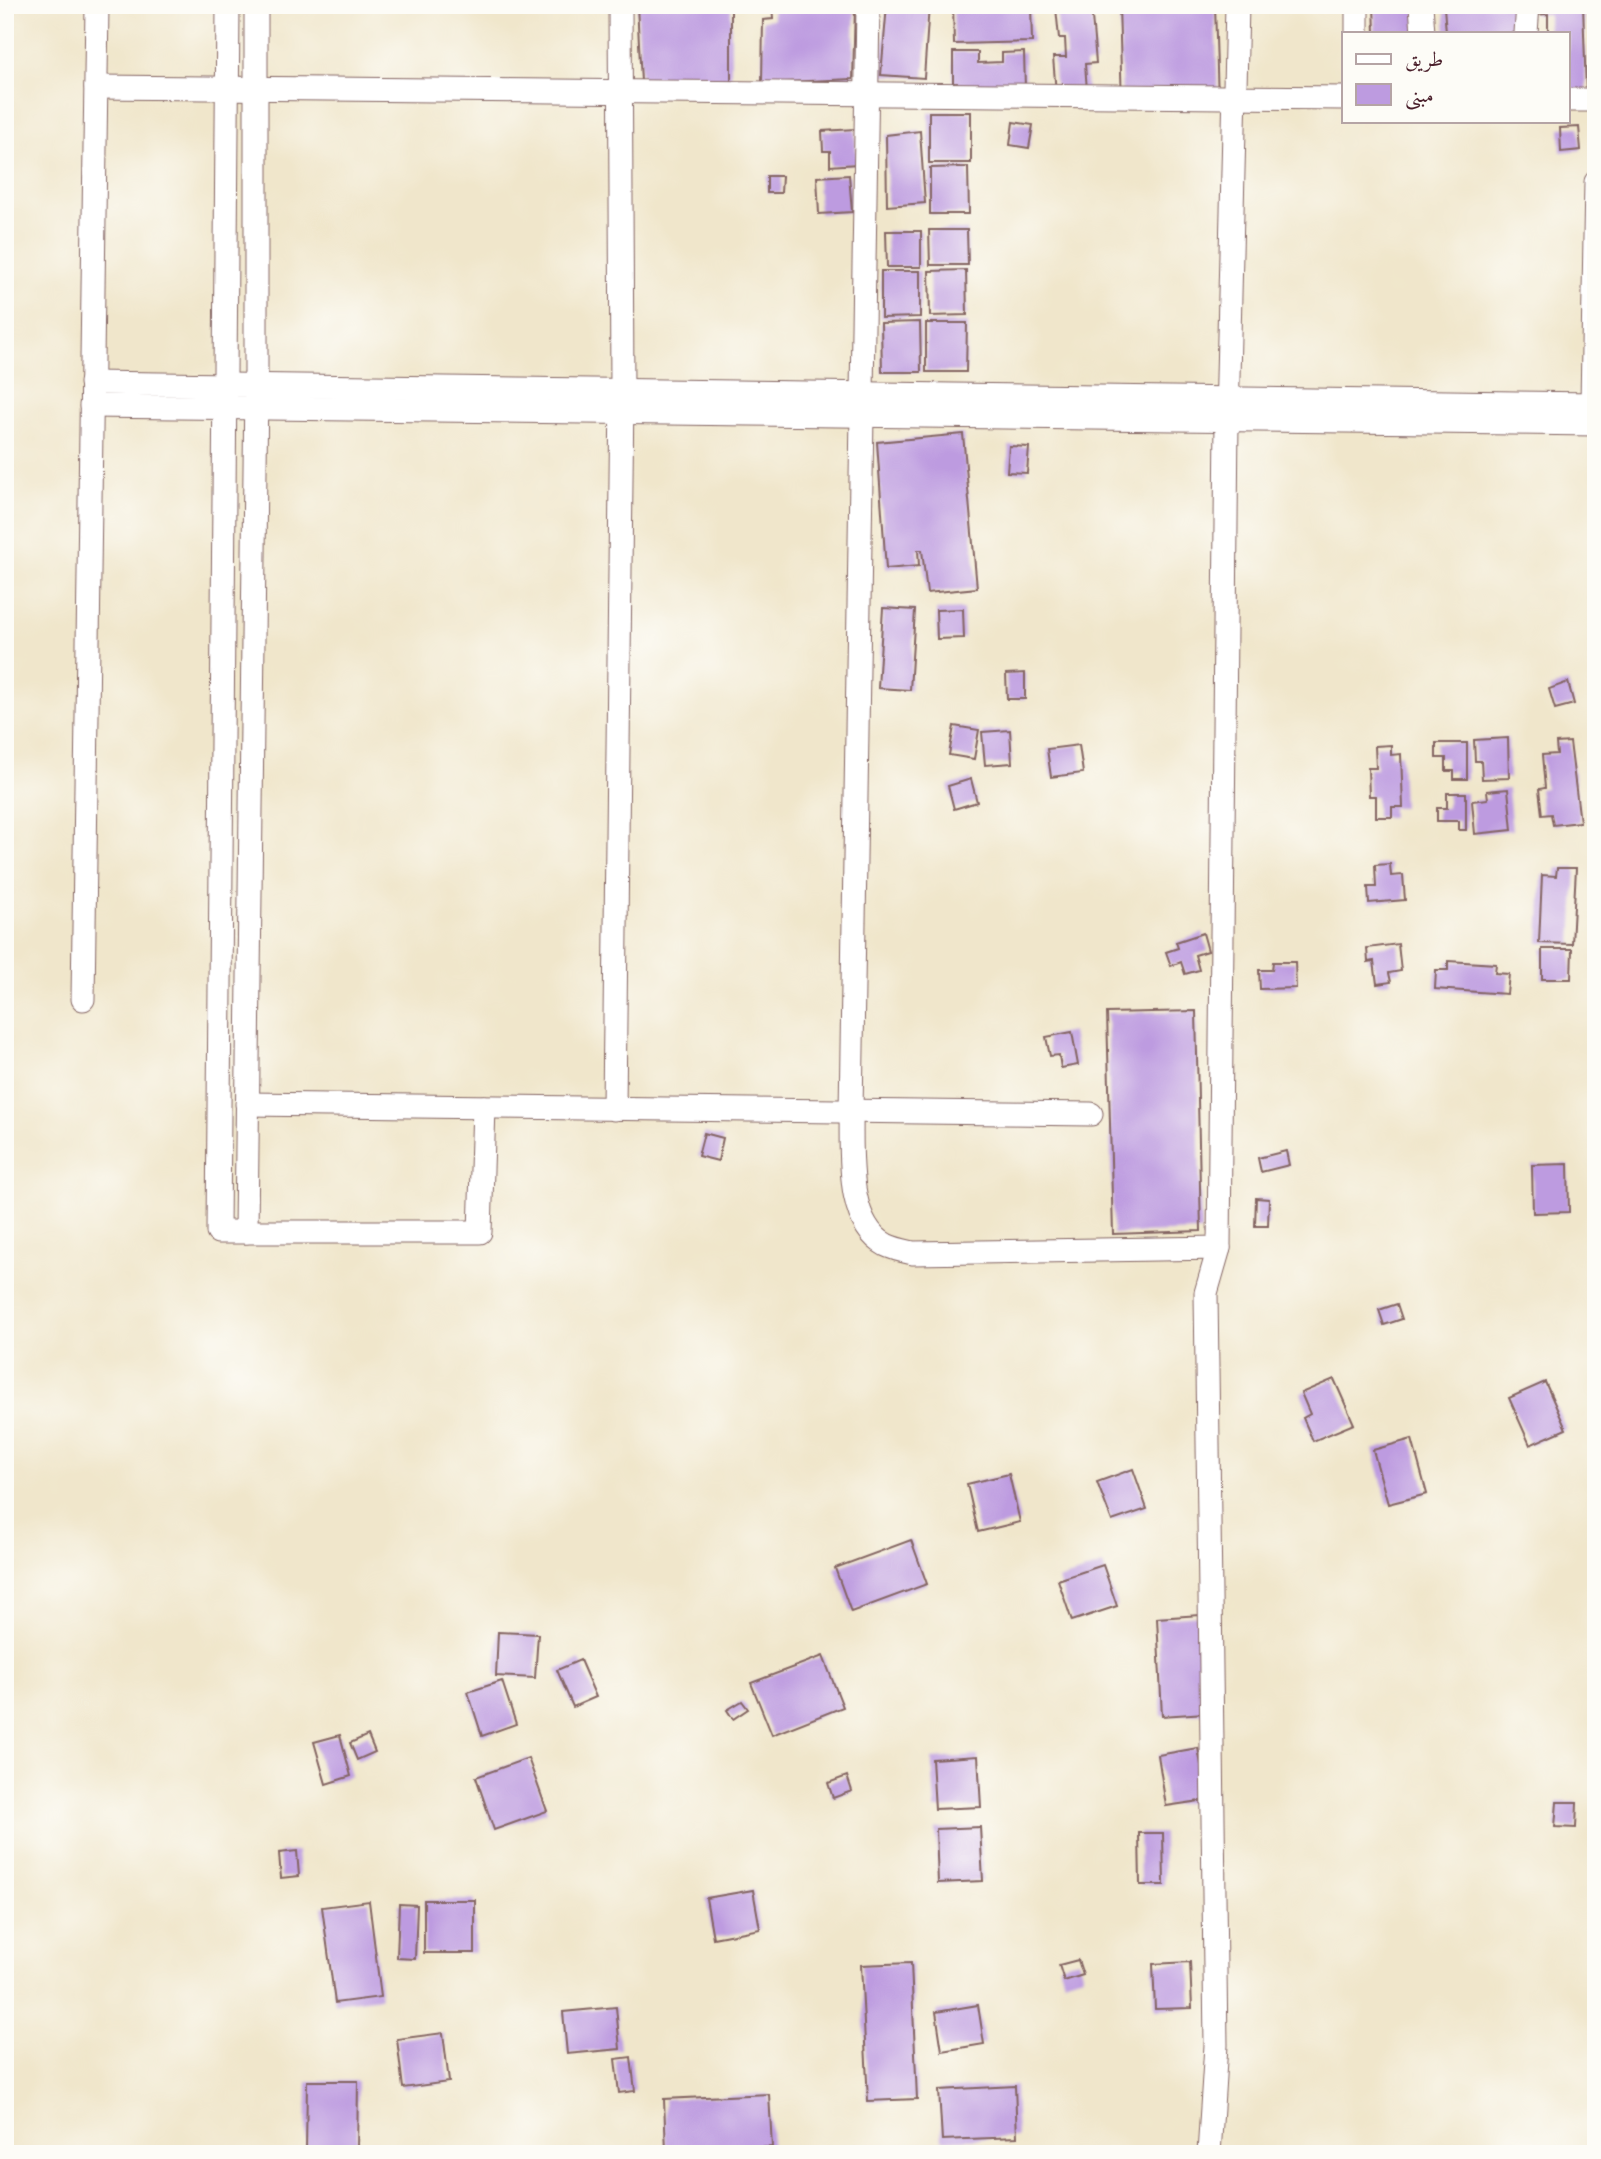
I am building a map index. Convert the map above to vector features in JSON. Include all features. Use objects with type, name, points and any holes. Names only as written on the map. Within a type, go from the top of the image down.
[{"type":"street","points":[[83,999],[97,5]]},
{"type":"street","points":[[228,5],[218,1232],[481,1232],[484,1107]]},
{"type":"street","points":[[246,1232],[256,396],[256,5]]},
{"type":"street","points":[[614,1109],[622,401],[620,5]]},
{"type":"street","points":[[868,5],[852,1190],[866,1223],[884,1244],[913,1253],[1219,1248]]},
{"type":"street","points":[[1209,2154],[1216,2045],[1206,1293],[1219,1248],[1227,409],[1237,5]]},
{"type":"street","points":[[1357,5],[1357,32]]},
{"type":"street","points":[[1421,5],[1423,32]]},
{"type":"street","points":[[1526,32],[1528,5]]},
{"type":"street","points":[[96,87],[1342,98]]},
{"type":"street","points":[[1570,100],[1596,100]]},
{"type":"street","points":[[91,394],[225,407],[256,396],[1227,409],[1594,410],[1596,182]]},
{"type":"street","points":[[91,394],[225,384],[256,396]]},
{"type":"street","points":[[247,1104],[1091,1114]]},
{"type":"building","points":[[637,5],[731,5],[731,82],[641,82]]},
{"type":"building","points":[[772,5],[855,5],[853,79],[762,83],[763,20],[773,19]]},
{"type":"building","points":[[887,5],[929,5],[924,78],[881,75]]},
{"type":"building","points":[[953,5],[1031,5],[1032,42],[954,44]]},
{"type":"building","points":[[1091,5],[1096,63],[1085,64],[1087,90],[1056,93],[1053,57],[1066,57],[1065,38],[1059,38],[1056,8]]},
{"type":"building","points":[[1119,5],[1215,5],[1218,101],[1122,104]]},
{"type":"building","points":[[1374,5],[1416,5],[1417,32],[1375,32]]},
{"type":"building","points":[[1522,5],[1522,32],[1446,32],[1444,7]]},
{"type":"building","points":[[1534,5],[1583,5],[1586,91],[1570,92],[1570,32],[1548,32],[1548,14],[1534,15]]},
{"type":"building","points":[[953,52],[978,52],[978,63],[1002,62],[1002,53],[1024,52],[1025,88],[953,90]]},
{"type":"building","points":[[929,112],[971,112],[971,163],[929,163]]},
{"type":"building","points":[[1013,122],[1033,125],[1029,148],[1010,145]]},
{"type":"building","points":[[1579,127],[1581,150],[1561,152],[1560,128]]},
{"type":"building","points":[[855,129],[857,164],[830,166],[830,151],[823,151],[822,131]]},
{"type":"building","points":[[920,131],[925,203],[887,206],[886,135]]},
{"type":"building","points":[[968,167],[969,214],[930,214],[930,168]]},
{"type":"building","points":[[849,175],[852,212],[819,214],[817,177]]},
{"type":"building","points":[[767,176],[782,176],[781,193],[767,193]]},
{"type":"building","points":[[929,230],[967,230],[968,265],[930,265]]},
{"type":"building","points":[[886,231],[921,231],[921,267],[887,267]]},
{"type":"building","points":[[966,270],[967,315],[930,316],[929,271]]},
{"type":"building","points":[[881,271],[920,271],[920,317],[881,318]]},
{"type":"building","points":[[920,322],[921,372],[882,372],[881,323]]},
{"type":"building","points":[[926,323],[967,323],[966,372],[926,372]]},
{"type":"building","points":[[963,434],[977,588],[927,593],[922,550],[918,550],[919,566],[886,569],[877,442]]},
{"type":"building","points":[[1009,446],[1029,447],[1027,473],[1007,472]]},
{"type":"building","points":[[883,608],[915,610],[910,690],[878,688]]},
{"type":"building","points":[[963,609],[964,638],[937,639],[936,610]]},
{"type":"building","points":[[1025,673],[1025,699],[1007,699],[1006,674]]},
{"type":"building","points":[[1568,682],[1574,704],[1555,709],[1549,689]]},
{"type":"building","points":[[954,726],[979,730],[974,759],[949,755]]},
{"type":"building","points":[[1010,730],[1012,763],[985,765],[982,732]]},
{"type":"building","points":[[1508,738],[1509,778],[1482,779],[1481,761],[1475,761],[1474,740]]},
{"type":"building","points":[[1570,742],[1580,822],[1553,825],[1551,814],[1542,815],[1539,789],[1545,788],[1542,755],[1557,754],[1556,743]]},
{"type":"building","points":[[1436,743],[1467,743],[1467,779],[1454,779],[1454,771],[1446,771],[1446,758],[1436,758]]},
{"type":"building","points":[[1079,745],[1083,773],[1051,777],[1047,749]]},
{"type":"building","points":[[1391,745],[1391,755],[1401,754],[1403,807],[1392,807],[1392,817],[1376,817],[1376,796],[1369,796],[1368,768],[1376,768],[1375,746]]},
{"type":"building","points":[[971,779],[977,802],[954,809],[948,786]]},
{"type":"building","points":[[1508,789],[1512,830],[1475,834],[1472,801],[1488,799],[1487,791]]},
{"type":"building","points":[[1447,793],[1466,793],[1466,830],[1459,830],[1459,821],[1437,821],[1437,808],[1447,808]]},
{"type":"building","points":[[1390,864],[1391,876],[1403,875],[1405,900],[1369,903],[1368,887],[1376,887],[1375,865]]},
{"type":"building","points":[[1557,868],[1576,868],[1572,944],[1539,943],[1542,875],[1556,876]]},
{"type":"building","points":[[1203,933],[1208,951],[1195,955],[1199,970],[1185,974],[1181,962],[1171,966],[1166,952],[1178,948],[1176,942]]},
{"type":"building","points":[[1398,944],[1401,971],[1389,973],[1391,982],[1377,984],[1374,961],[1368,962],[1367,948]]},
{"type":"building","points":[[1542,949],[1572,949],[1571,979],[1542,979]]},
{"type":"building","points":[[1448,961],[1496,964],[1495,973],[1509,974],[1507,994],[1435,989],[1436,970],[1448,970]]},
{"type":"building","points":[[1273,962],[1295,962],[1296,988],[1260,989],[1259,970],[1272,970]]},
{"type":"building","points":[[1196,1011],[1201,1231],[1113,1234],[1107,1013]]},
{"type":"building","points":[[1072,1032],[1078,1065],[1061,1068],[1059,1055],[1050,1056],[1046,1037]]},
{"type":"building","points":[[704,1133],[723,1138],[718,1161],[698,1156]]},
{"type":"building","points":[[1286,1151],[1289,1165],[1261,1172],[1258,1158]]},
{"type":"building","points":[[1568,1164],[1569,1212],[1533,1213],[1532,1165]]},
{"type":"building","points":[[1256,1198],[1269,1199],[1268,1226],[1255,1226]]},
{"type":"building","points":[[1397,1304],[1402,1319],[1384,1325],[1379,1310]]},
{"type":"building","points":[[1334,1379],[1354,1424],[1313,1441],[1303,1418],[1310,1414],[1301,1393]]},
{"type":"building","points":[[1545,1382],[1566,1429],[1530,1445],[1509,1398]]},
{"type":"building","points":[[1412,1439],[1427,1494],[1388,1504],[1373,1450]]},
{"type":"building","points":[[1133,1469],[1147,1509],[1112,1521],[1097,1482]]},
{"type":"building","points":[[1009,1474],[1020,1522],[978,1532],[967,1484]]},
{"type":"building","points":[[911,1540],[927,1584],[851,1612],[835,1568]]},
{"type":"building","points":[[1103,1565],[1117,1606],[1072,1621],[1058,1580]]},
{"type":"building","points":[[1200,1615],[1205,1713],[1162,1716],[1157,1618]]},
{"type":"building","points":[[498,1632],[538,1634],[535,1678],[496,1676]]},
{"type":"building","points":[[823,1656],[843,1707],[772,1735],[751,1683]]},
{"type":"building","points":[[580,1660],[596,1697],[573,1707],[557,1670]]},
{"type":"building","points":[[502,1681],[516,1724],[482,1736],[468,1692]]},
{"type":"building","points":[[742,1701],[748,1709],[733,1719],[727,1710]]},
{"type":"building","points":[[340,1735],[351,1776],[326,1784],[314,1742]]},
{"type":"building","points":[[368,1735],[375,1752],[357,1760],[350,1743]]},
{"type":"building","points":[[1198,1748],[1207,1800],[1166,1806],[1158,1755]]},
{"type":"building","points":[[978,1756],[981,1807],[935,1809],[932,1759]]},
{"type":"building","points":[[528,1758],[547,1811],[494,1830],[476,1777]]},
{"type":"building","points":[[847,1776],[852,1791],[833,1798],[828,1783]]},
{"type":"building","points":[[1557,1802],[1577,1802],[1576,1828],[1555,1827]]},
{"type":"building","points":[[980,1827],[983,1881],[938,1883],[936,1829]]},
{"type":"building","points":[[1139,1833],[1163,1833],[1164,1885],[1140,1885]]},
{"type":"building","points":[[297,1851],[299,1876],[281,1878],[279,1853]]},
{"type":"building","points":[[753,1890],[760,1929],[713,1938],[706,1898]]},
{"type":"building","points":[[424,1900],[475,1900],[475,1953],[424,1953]]},
{"type":"building","points":[[369,1901],[381,1997],[335,2003],[322,1907]]},
{"type":"building","points":[[399,1904],[417,1905],[415,1959],[397,1958]]},
{"type":"building","points":[[1078,1960],[1083,1975],[1064,1981],[1059,1965]]},
{"type":"building","points":[[1190,1962],[1192,2008],[1155,2009],[1153,1964]]},
{"type":"building","points":[[911,1963],[917,2099],[868,2101],[861,1965]]},
{"type":"building","points":[[978,2005],[984,2044],[942,2051],[936,2012]]},
{"type":"building","points":[[616,2007],[620,2049],[567,2054],[563,2012]]},
{"type":"building","points":[[443,2033],[449,2082],[403,2088],[397,2039]]},
{"type":"building","points":[[631,2057],[635,2091],[619,2093],[615,2059]]},
{"type":"building","points":[[307,2081],[358,2081],[357,2152],[306,2152]]},
{"type":"building","points":[[1015,2086],[1017,2137],[942,2140],[939,2090]]},
{"type":"building","points":[[769,2094],[772,2147],[666,2152],[664,2099]]}]
